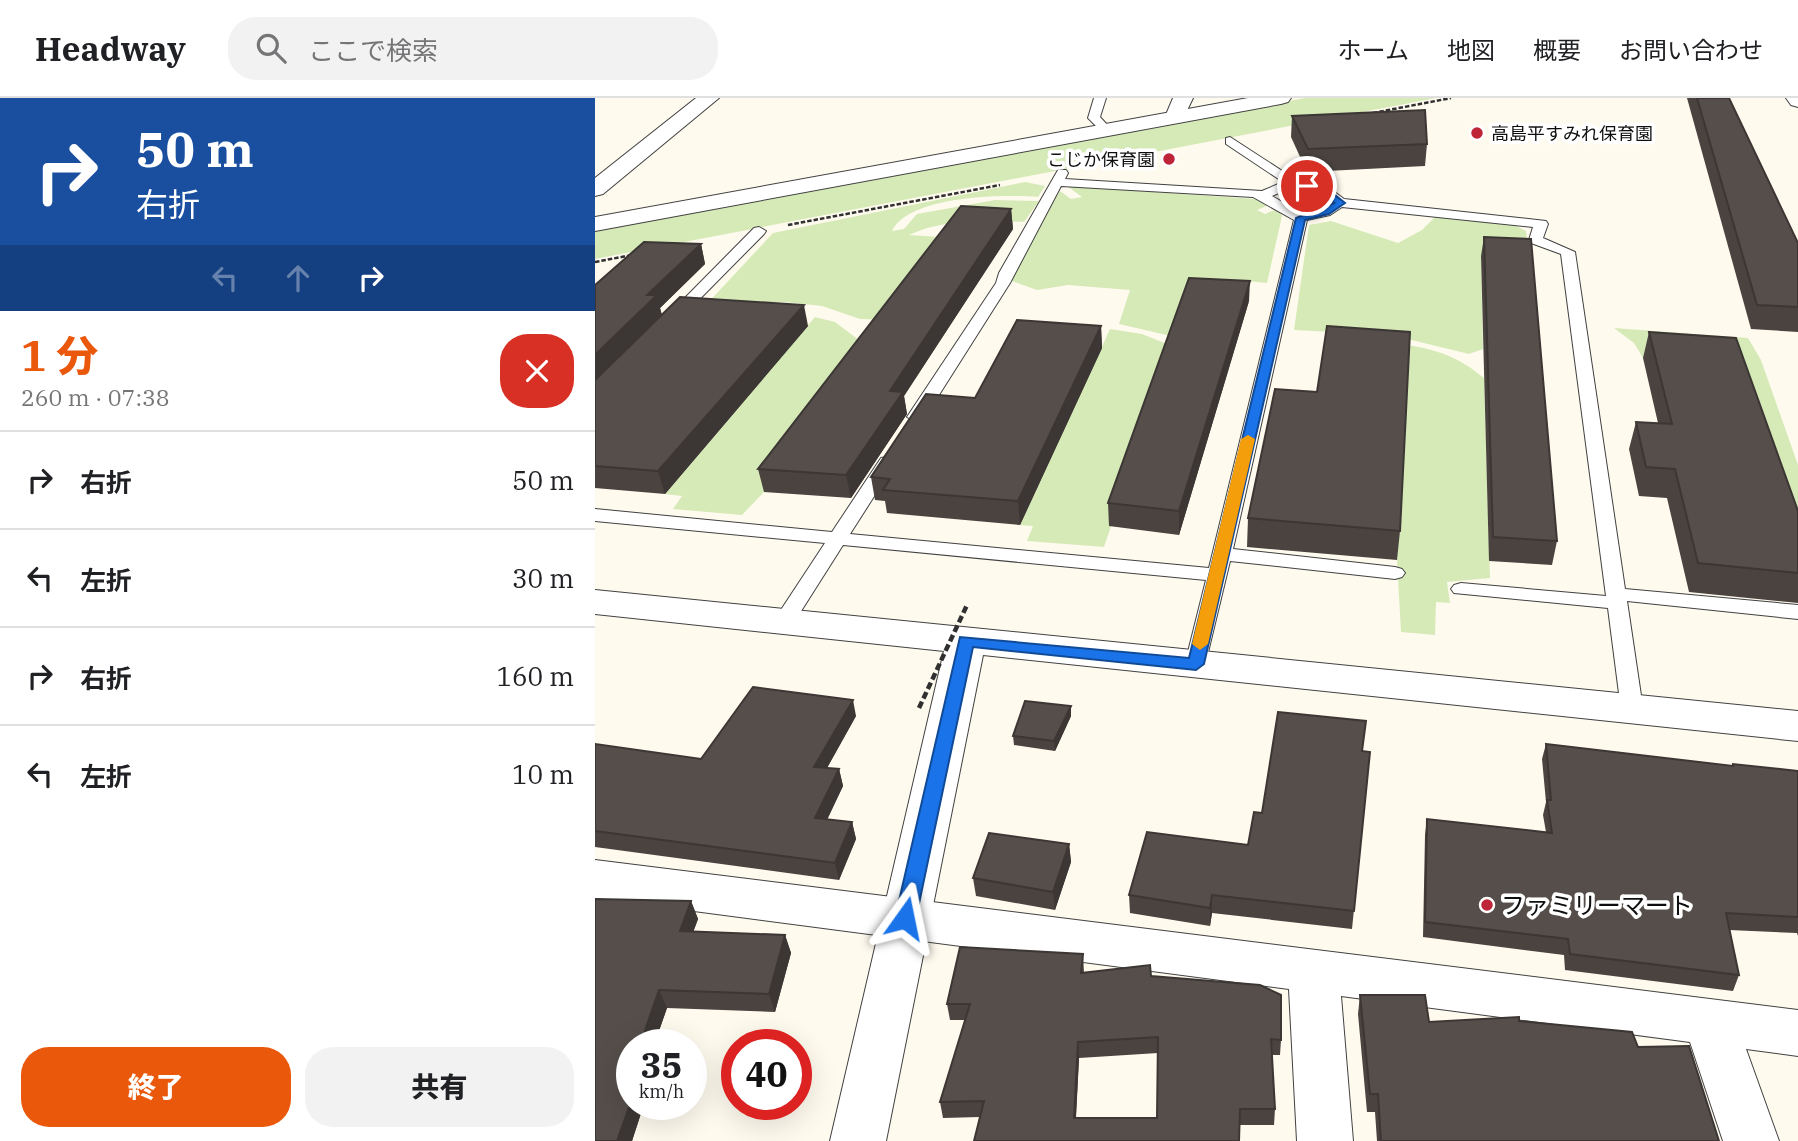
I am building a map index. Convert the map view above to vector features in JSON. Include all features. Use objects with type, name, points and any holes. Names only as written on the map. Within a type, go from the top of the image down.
[{"type":"street","points":[[595,189],[709,98]]},
{"type":"street","points":[[595,224],[1106,130],[1179,108],[1281,98]]},
{"type":"street","points":[[595,602],[784,622],[967,623],[1196,664],[1798,726]]},
{"type":"street","points":[[858,1141],[967,623]]},
{"type":"street","points":[[595,879],[1798,1033]]},
{"type":"street","points":[[1313,971],[1325,1141]]},
{"type":"street","points":[[1710,1021],[1751,1141]]},
{"type":"lane","points":[[1100,98],[1094,118],[1106,130]]},
{"type":"lane","points":[[1230,141],[1292,183],[1323,190],[1340,203],[1541,224],[1537,240],[1568,252],[1632,709]]},
{"type":"lane","points":[[784,622],[1003,283],[1059,177],[1256,193],[1301,218],[1325,212],[1340,203]]},
{"type":"lane","points":[[1262,197],[1292,183]]},
{"type":"lane","points":[[1196,664],[1301,218]]},
{"type":"lane","points":[[663,328],[759,231]]},
{"type":"lane","points":[[595,515],[1215,575]]},
{"type":"lane","points":[[1221,554],[1395,573]]},
{"type":"lane","points":[[1461,589],[1798,612]]},
{"type":"path","points":[[919,708],[967,623]]},
{"type":"green space","points":[[1305,98],[1436,98],[595,259],[595,230]]},
{"type":"green space","points":[[1025,182],[1045,186],[1038,197],[1002,196],[957,200],[917,210],[902,219],[892,231],[904,229],[917,214],[995,200],[1039,201],[1024,222],[951,223],[909,235],[954,238],[893,320],[860,319],[822,306],[784,302],[704,307],[773,233]]},
{"type":"green space","points":[[1067,186],[1256,199],[1269,205],[1257,210],[1265,214],[1277,209],[1282,216],[1267,283],[1247,281],[1175,337],[1119,324],[1130,290],[1068,285],[1037,290],[1012,281],[1011,269],[1060,191],[1071,199],[1082,197]]},
{"type":"green space","points":[[1435,217],[1514,225],[1526,231],[1529,254],[1481,257],[1483,349],[1469,354],[1391,335],[1294,330],[1309,225],[1331,221],[1398,243],[1422,230]]},
{"type":"green space","points":[[815,317],[835,322],[871,349],[764,492],[742,515],[673,509],[682,496],[665,494]]},
{"type":"green space","points":[[1614,328],[1748,338],[1761,360],[1798,465],[1798,569],[1728,364],[1643,358],[1634,343]]},
{"type":"green space","points":[[1110,329],[1142,334],[1172,346],[1104,547],[1027,541],[1033,526],[1020,525]]},
{"type":"green space","points":[[1406,345],[1448,356],[1484,378],[1490,578],[1447,582],[1450,603],[1436,602],[1435,635],[1401,632],[1397,560]]},
{"type":"building","points":[[1697,98],[1729,98],[1798,243],[1798,307],[1757,305]]},
{"type":"building","points":[[1425,110],[1427,144],[1308,149],[1292,116]]},
{"type":"building","points":[[961,206],[1011,209],[890,391],[903,392],[846,475],[758,469]]},
{"type":"building","points":[[1484,237],[1531,239],[1557,541],[1493,537]]},
{"type":"building","points":[[644,242],[701,244],[647,295],[657,295],[595,355],[595,285]]},
{"type":"building","points":[[1189,278],[1250,281],[1179,511],[1108,503]]},
{"type":"building","points":[[680,297],[804,305],[658,471],[595,466],[595,380]]},
{"type":"building","points":[[1017,320],[1101,326],[1018,501],[883,490],[890,479],[871,477],[926,394],[975,398]]},
{"type":"building","points":[[1327,326],[1410,332],[1400,531],[1248,518],[1275,389],[1317,392]]},
{"type":"building","points":[[1649,332],[1736,338],[1798,511],[1798,573],[1698,563],[1675,469],[1646,467],[1636,422],[1672,424]]},
{"type":"building","points":[[753,687],[853,700],[814,767],[839,769],[815,818],[852,822],[835,863],[595,831],[595,744],[701,759]]},
{"type":"building","points":[[1025,701],[1071,706],[1054,741],[1013,736]]},
{"type":"building","points":[[1278,712],[1366,721],[1362,751],[1370,752],[1354,911],[1212,895],[1210,908],[1129,895],[1147,832],[1248,845],[1254,812],[1262,813]]},
{"type":"building","points":[[1546,744],[1798,771],[1798,917],[1726,913],[1739,975],[1570,954],[1568,939],[1425,922],[1427,819],[1552,833],[1547,800],[1551,800]]},
{"type":"building","points":[[989,833],[1069,844],[1053,892],[973,878]]},
{"type":"building","points":[[595,899],[691,901],[680,931],[785,935],[769,994],[659,990],[646,1029],[616,1029],[616,1120],[624,1120],[617,1141],[595,1141]]},
{"type":"building","points":[[960,947],[1083,954],[1081,973],[1150,965],[1151,976],[1260,985],[1281,995],[1281,1040],[1271,1039],[1275,1109],[1240,1109],[1239,1141],[974,1141],[984,1101],[940,1102],[970,1004],[947,1004]],"holes":[[[1158,1037],[1157,1118],[1074,1118],[1078,1042]]]},
{"type":"building","points":[[1360,995],[1425,995],[1429,1022],[1519,1017],[1519,1021],[1632,1032],[1638,1047],[1689,1046],[1719,1141],[1381,1141],[1378,1094],[1370,1094]]},
{"type":"slow traffic","points":[[1200,644],[1248,439]]},
{"type":"place","name":"高島平すみれ保育園","points":[[1477,133]]},
{"type":"place","name":"こじか保育園","points":[[1169,159]]},
{"type":"place","name":"ファミリーマート","points":[[1487,905]]},
{"type":"route","points":[[905,918],[966,641],[1196,664],[1301,218],[1325,212],[1340,203],[1323,190],[1307,186]]}]
